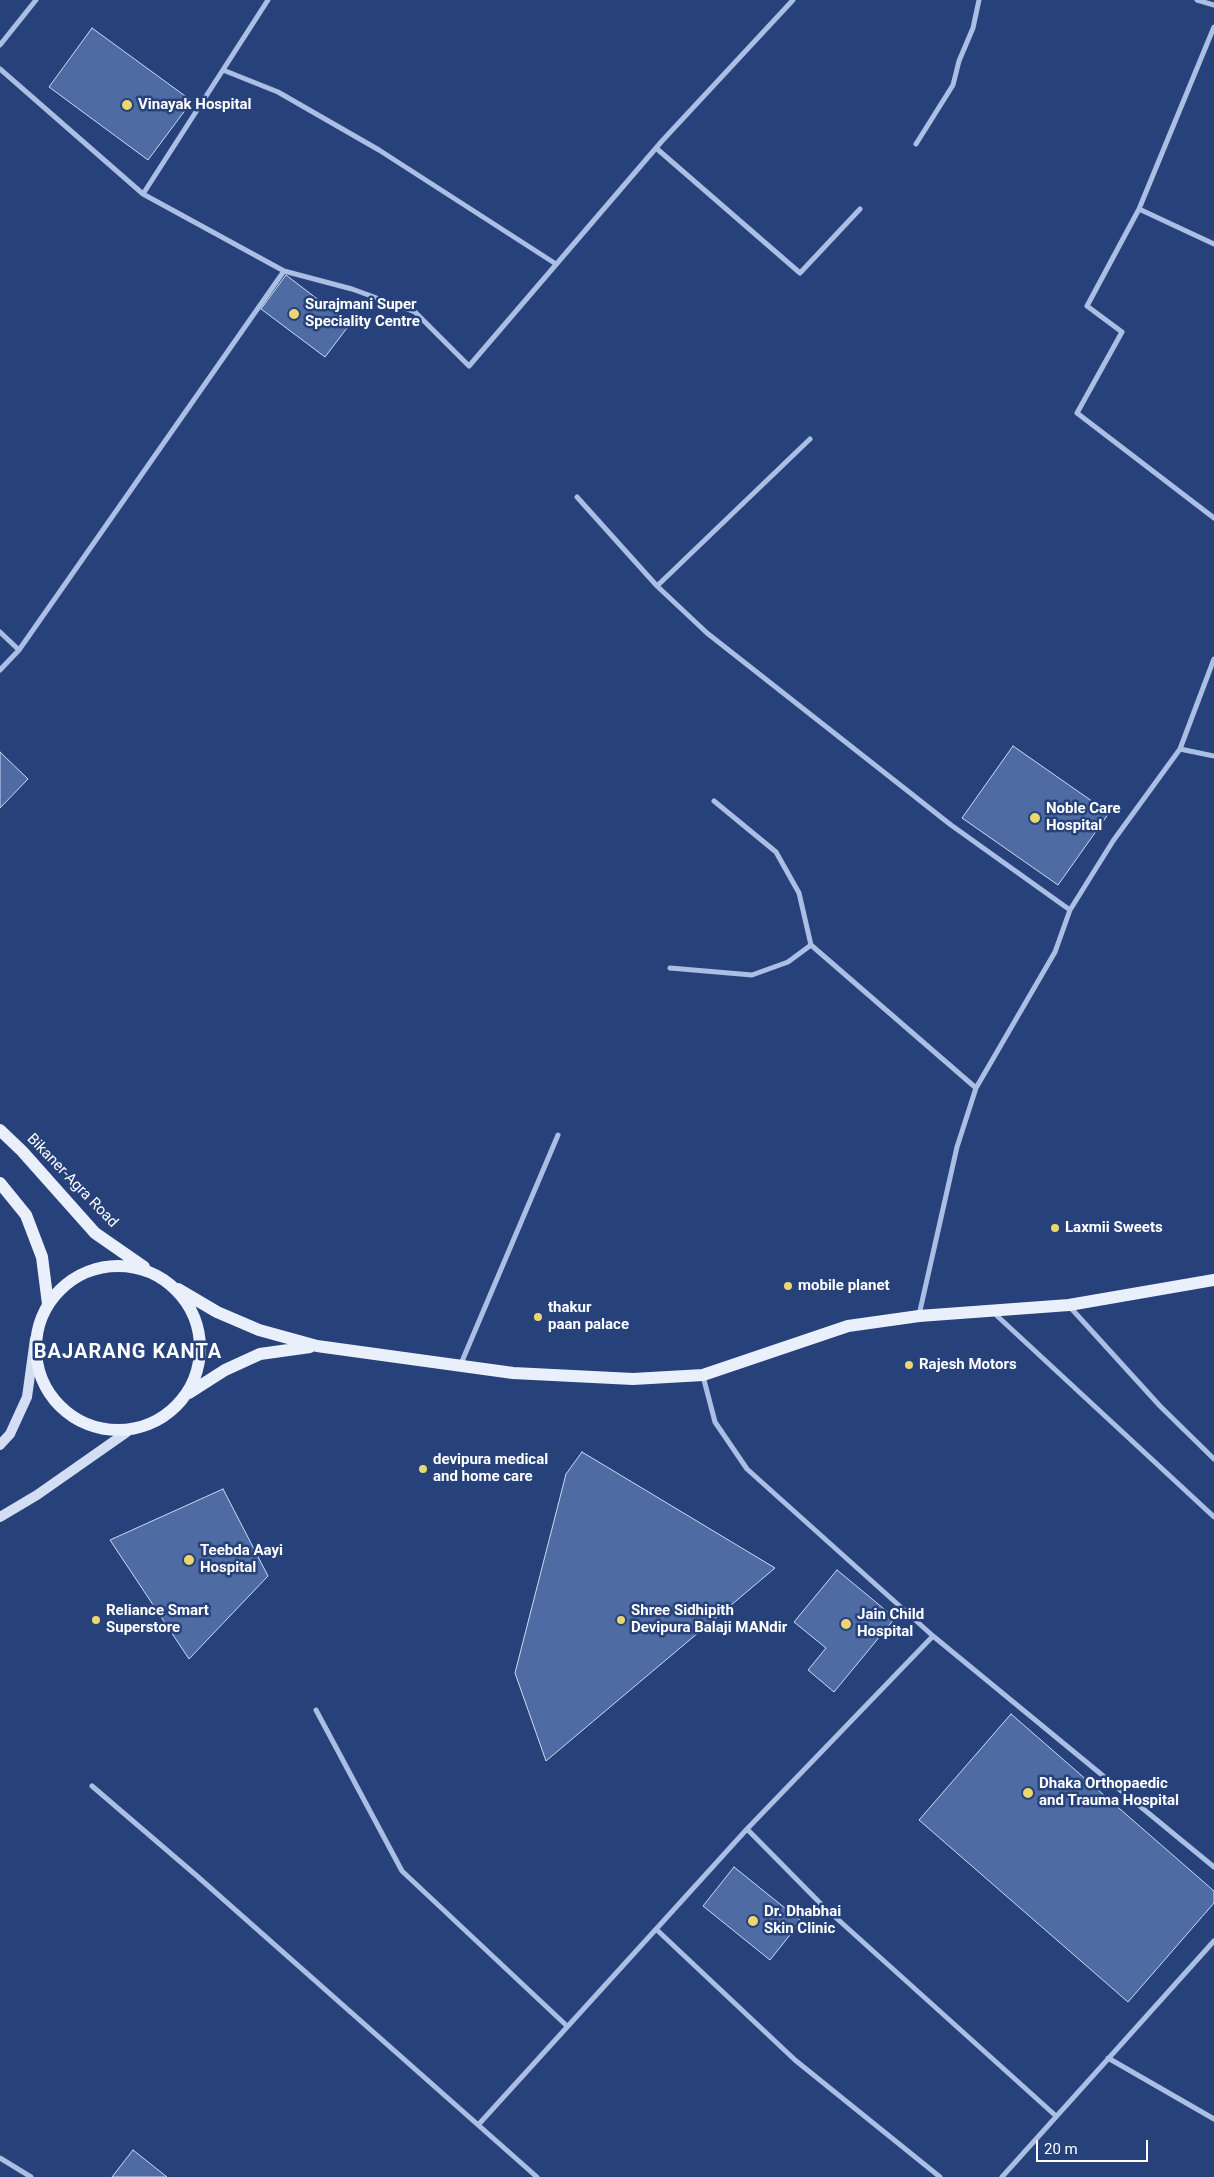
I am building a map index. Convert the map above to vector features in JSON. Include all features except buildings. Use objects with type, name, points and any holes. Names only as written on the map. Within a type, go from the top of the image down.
[{"type":"main road","name":"Bikaner-Agra Road","points":[[0,1130],[22,1151],[95,1233],[146,1269]]},
{"type":"main road","points":[[0,1183],[26,1215],[42,1256],[48,1304]]},
{"type":"main road","points":[[317,1346],[260,1354],[225,1370],[189,1393],[163,1419],[127,1432],[90,1427],[59,1408],[39,1376],[35,1339],[48,1304],[74,1277],[109,1265],[146,1269],[217,1312],[259,1330],[317,1346],[513,1373],[633,1379],[702,1375],[848,1326],[919,1316],[1069,1305],[1214,1280]]},
{"type":"main road","points":[[178,1289],[198,1320],[202,1358],[189,1393]]},
{"type":"street","points":[[0,44],[36,0]]},
{"type":"street","points":[[143,194],[268,0]]},
{"type":"street","points":[[0,69],[143,194],[284,271],[352,289],[415,312],[469,366],[656,148],[793,0]]},
{"type":"street","points":[[916,144],[953,85],[958,61],[973,28],[979,0]]},
{"type":"street","points":[[1197,0],[1214,5]]},
{"type":"street","points":[[1214,27],[1139,209],[1087,306],[1122,332],[1077,413],[1214,518]]},
{"type":"street","points":[[223,70],[278,92],[379,150],[556,264]]},
{"type":"street","points":[[656,148],[800,273],[860,209]]},
{"type":"street","points":[[1139,209],[1214,244]]},
{"type":"street","points":[[0,670],[19,650],[284,271]]},
{"type":"street","points":[[658,586],[810,439]]},
{"type":"street","points":[[577,498],[658,586],[707,633],[951,824],[1070,910]]},
{"type":"street","points":[[0,632],[19,650]]},
{"type":"street","points":[[919,1316],[957,1147],[976,1088],[1055,952],[1070,910],[1113,841],[1180,749],[1214,659]]},
{"type":"street","points":[[1180,749],[1214,756]]},
{"type":"street","points":[[714,801],[776,852],[799,893],[811,945],[976,1088]]},
{"type":"street","points":[[670,968],[752,975],[788,962],[811,945]]},
{"type":"street","points":[[460,1366],[558,1135]]},
{"type":"street","points":[[1069,1305],[1160,1406],[1214,1459]]},
{"type":"street","points":[[993,1312],[1214,1516]]},
{"type":"street","points":[[0,1445],[10,1434],[27,1397],[35,1339]]},
{"type":"street","points":[[702,1375],[715,1422],[746,1469],[933,1636],[1214,1867]]},
{"type":"street","points":[[0,1517],[37,1495],[127,1432]]},
{"type":"street","points":[[479,2124],[657,1930],[746,1829],[933,1636]]},
{"type":"street","points":[[316,1710],[402,1870],[567,2026]]},
{"type":"street","points":[[92,1786],[479,2124],[536,2177]]},
{"type":"street","points":[[746,1829],[823,1906],[1056,2116]]},
{"type":"street","points":[[657,1930],[795,2060],[940,2177]]},
{"type":"street","points":[[1002,2177],[1214,1941]]},
{"type":"street","points":[[1108,2058],[1214,2119]]},
{"type":"street","points":[[0,2158],[30,2177]]},
{"type":"place","name":"Vinayak Hospital","points":[[127,105]]},
{"type":"place","name":"Surajmani Super Speciality Centre","points":[[294,314]]},
{"type":"place","name":"Noble Care Hospital","points":[[1035,818]]},
{"type":"place","name":"Laxmii Sweets","points":[[1055,1228]]},
{"type":"place","name":"mobile planet","points":[[788,1286]]},
{"type":"place","name":"thakur paan palace","points":[[538,1317]]},
{"type":"place","name":"Rajesh Motors","points":[[909,1365]]},
{"type":"place","name":"devipura medical and home care","points":[[423,1469]]},
{"type":"place","name":"Teebda Aayi Hospital","points":[[189,1560]]},
{"type":"place","name":"Reliance Smart Superstore","points":[[96,1620]]},
{"type":"place","name":"Shree Sidhipith Devipura Balaji MANdir","points":[[621,1620]]},
{"type":"place","name":"Jain Child Hospital","points":[[846,1624]]},
{"type":"place","name":"Dhaka Orthopaedic and Trauma Hospital","points":[[1028,1793]]},
{"type":"place","name":"Dr. Dhabhai Skin Clinic","points":[[753,1921]]},
{"type":"district","name":"BAJARANG KANTA","points":[[128,1353]]}]
